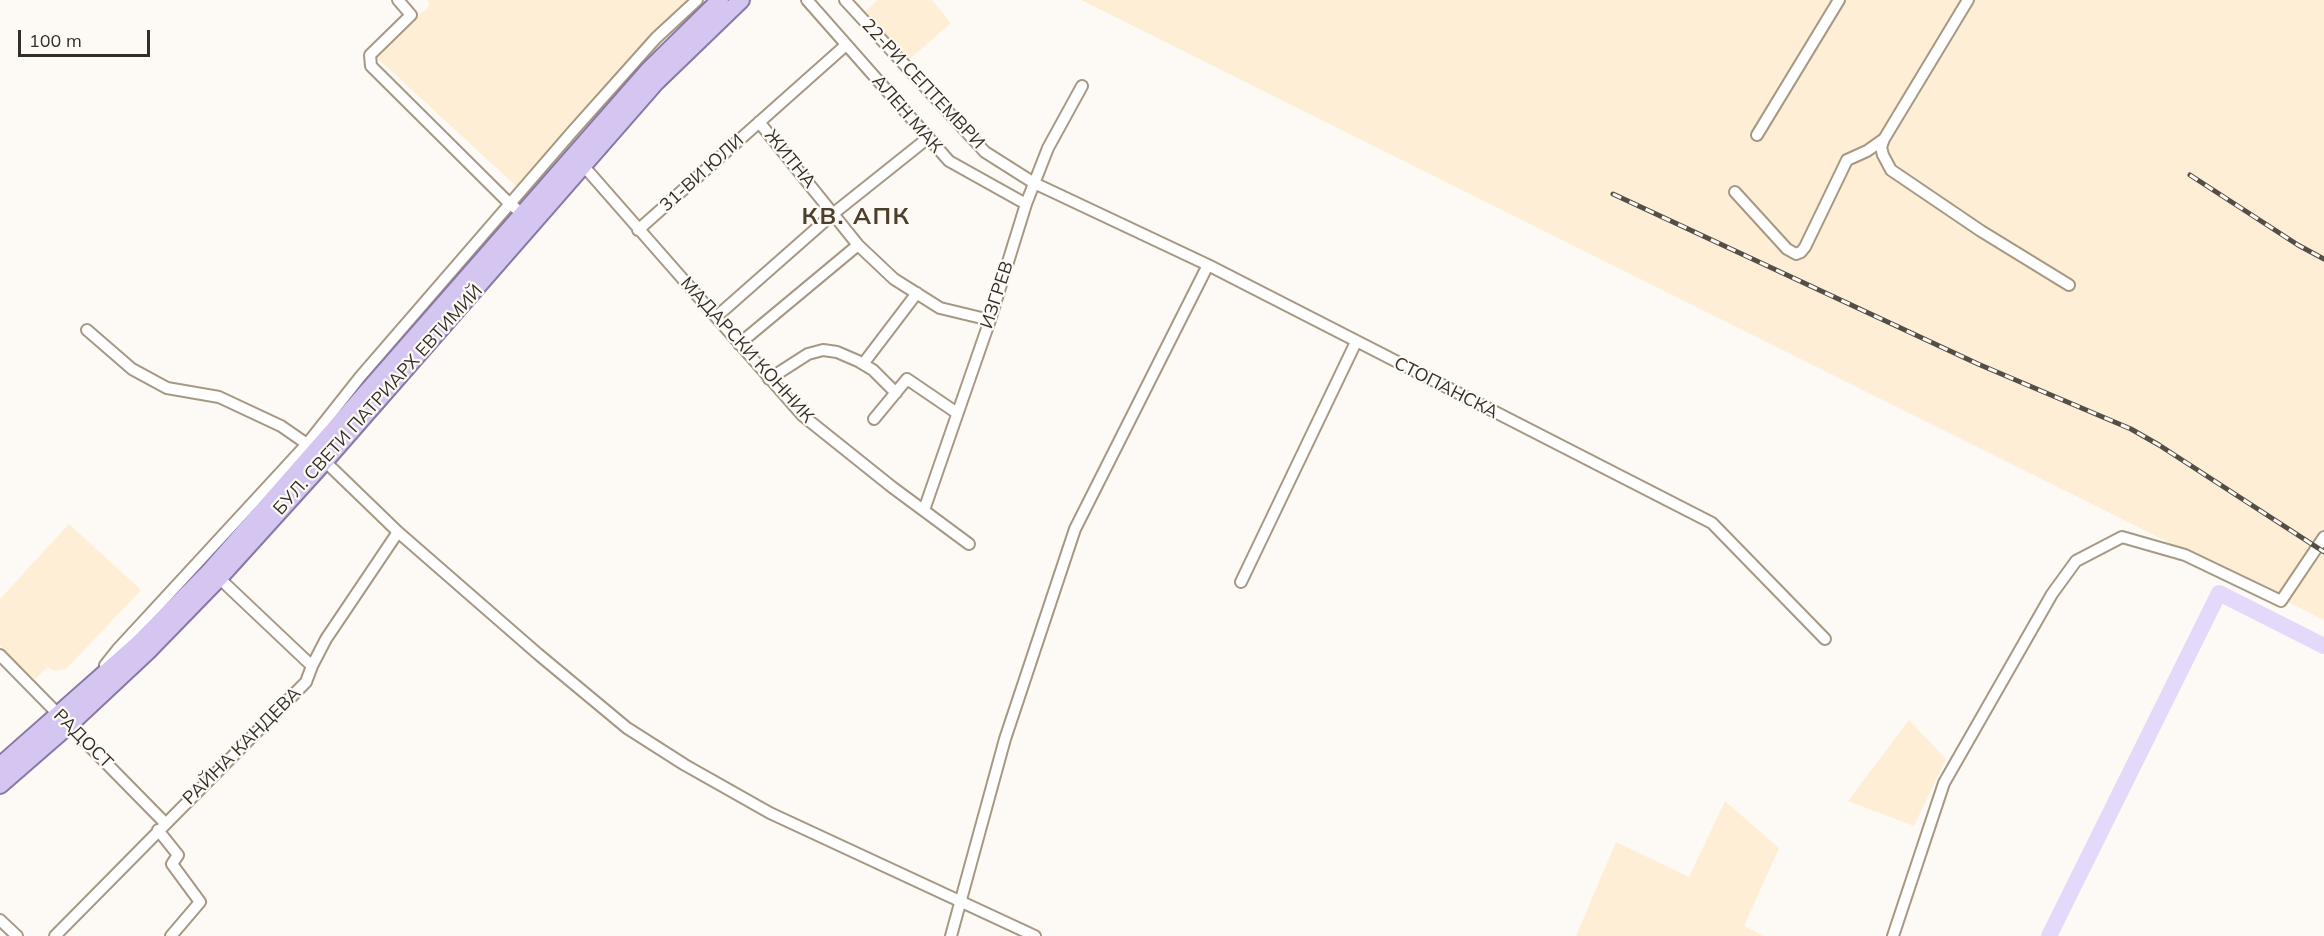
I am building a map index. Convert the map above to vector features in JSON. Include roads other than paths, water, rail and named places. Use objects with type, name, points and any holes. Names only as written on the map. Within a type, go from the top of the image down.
[{"type":"main road","name":"БУЛ. СВЕТИ ПАТРИАРХ ЕВТИМИЙ","points":[[0,766],[64,719],[147,652],[219,578],[315,452],[517,209],[579,161],[648,71],[720,0]]},
{"type":"main road","name":"БУЛ. СВЕТИ ПАТРИАРХ ЕВТИМИЙ","points":[[0,785],[64,719],[87,689],[138,644],[210,571],[579,161],[656,81],[741,0]]},
{"type":"street","points":[[398,0],[411,15],[370,55],[371,66],[517,209],[656,38],[697,0]]},
{"type":"street","name":"АЛЕН МАК","points":[[807,0],[948,161],[1026,204]]},
{"type":"street","name":"22-РИ СЕПТЕМВРИ","points":[[845,0],[985,152],[1034,183]]},
{"type":"street","points":[[1757,135],[1839,0]]},
{"type":"street","points":[[1968,0],[1884,139],[1881,147],[1882,155],[1891,170],[2069,285]]},
{"type":"street","name":"31-ВИ ЮЛИ","points":[[638,230],[846,45]]},
{"type":"street","name":"ИЗГРЕВ","points":[[924,510],[990,320],[1026,204],[1048,148],[1082,86]]},
{"type":"street","name":"ЖИТНА","points":[[759,122],[858,245],[894,279],[940,308],[990,320]]},
{"type":"street","points":[[716,317],[834,213],[928,138]]},
{"type":"street","points":[[1735,192],[1787,249],[1796,254],[1805,247],[1847,160],[1867,152],[1884,139]]},
{"type":"street","name":"МАДАРСКИ КОННИК","points":[[579,161],[802,415],[892,487],[969,544]]},
{"type":"street","name":"СТОПАНСКА","points":[[1034,183],[1208,265],[1712,523],[1825,639]]},
{"type":"street","points":[[739,344],[858,245]]},
{"type":"street","points":[[951,936],[1005,739],[1075,529],[1208,265]]},
{"type":"street","points":[[863,364],[917,293]]},
{"type":"street","points":[[87,330],[132,369],[166,388],[219,397],[281,426],[315,452],[398,532],[627,728],[728,792],[1035,936]]},
{"type":"street","points":[[1241,582],[1356,342]]},
{"type":"street","points":[[769,379],[808,354],[824,350],[837,352],[863,364],[896,393]]},
{"type":"street","points":[[874,419],[907,379],[957,413]]},
{"type":"street","name":"РАЙНА КАНДЕВА","points":[[55,936],[161,826],[306,682],[326,639],[398,532]]},
{"type":"street","points":[[1893,936],[1944,783],[2052,594],[2076,561],[2122,537],[2184,555],[2281,601],[2324,537]]},
{"type":"street","points":[[219,578],[312,666]]},
{"type":"street","name":"РАДОСТ","points":[[0,655],[64,719],[161,826],[178,855],[172,864],[200,902],[171,936]]},
{"type":"street","points":[[0,920],[17,936]]},
{"type":"waterway","points":[[2049,936],[2219,593],[2324,646]]},
{"type":"railway","points":[[2190,175],[2298,245],[2324,259]]},
{"type":"railway","points":[[1613,194],[1978,364],[2131,429],[2324,552]]},
{"type":"district","name":"КВ. АПК","points":[[856,217]]}]
